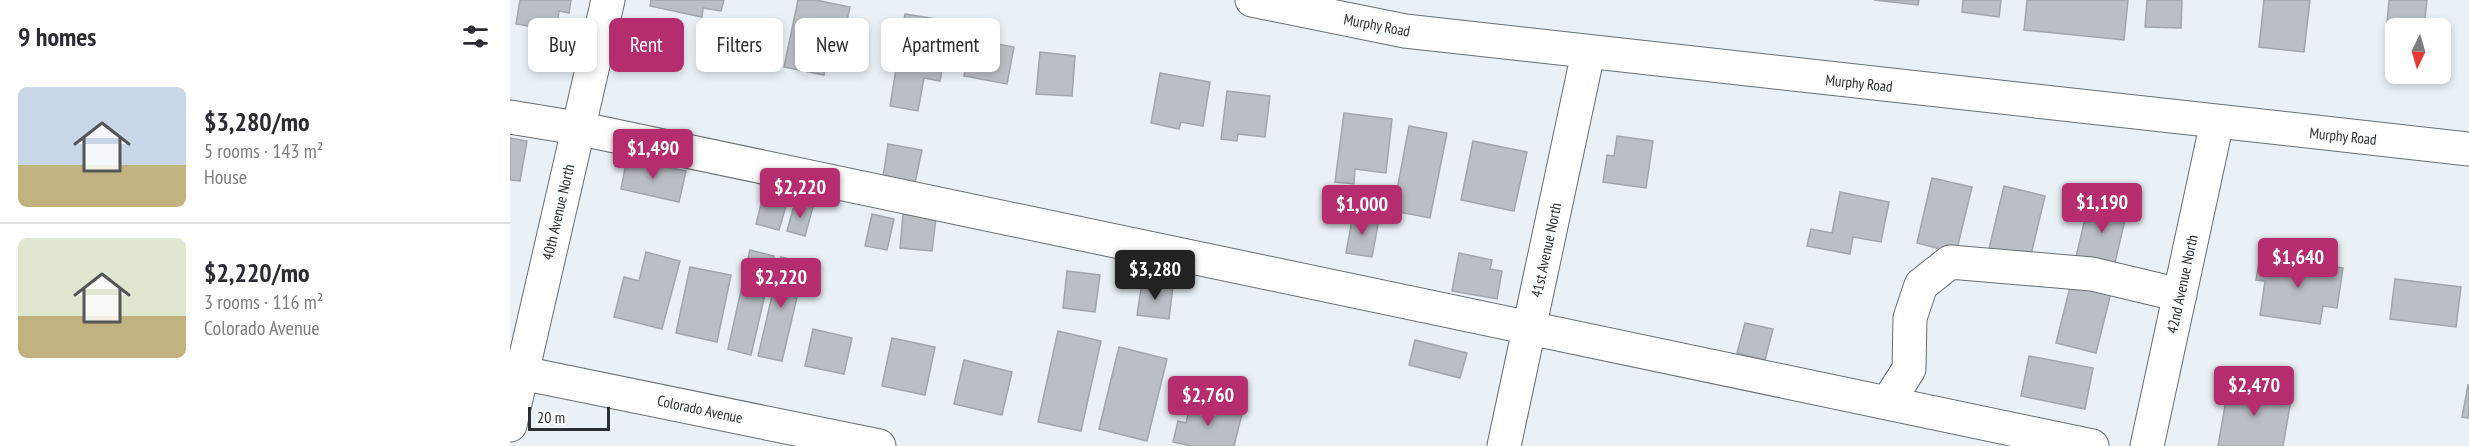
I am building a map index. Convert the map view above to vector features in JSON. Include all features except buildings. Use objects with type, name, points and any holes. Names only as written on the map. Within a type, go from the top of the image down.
[{"type":"street","name":"40th Avenue North","points":[[510,425],[608,0]]},
{"type":"street","name":"Murphy Road","points":[[1252,0],[1405,31],[1587,53],[2469,149]]},
{"type":"street","name":"41st Avenue North","points":[[1504,446],[1587,53]]},
{"type":"street","points":[[510,117],[578,128],[1530,326],[2092,446]]},
{"type":"street","name":"42nd Avenue North","points":[[2147,446],[2217,122]]},
{"type":"street","points":[[1888,402],[1908,369],[1910,318],[1921,285],[1950,262],[2092,274],[2180,295]]},
{"type":"street","name":"Colorado Avenue","points":[[522,373],[879,446]]}]
